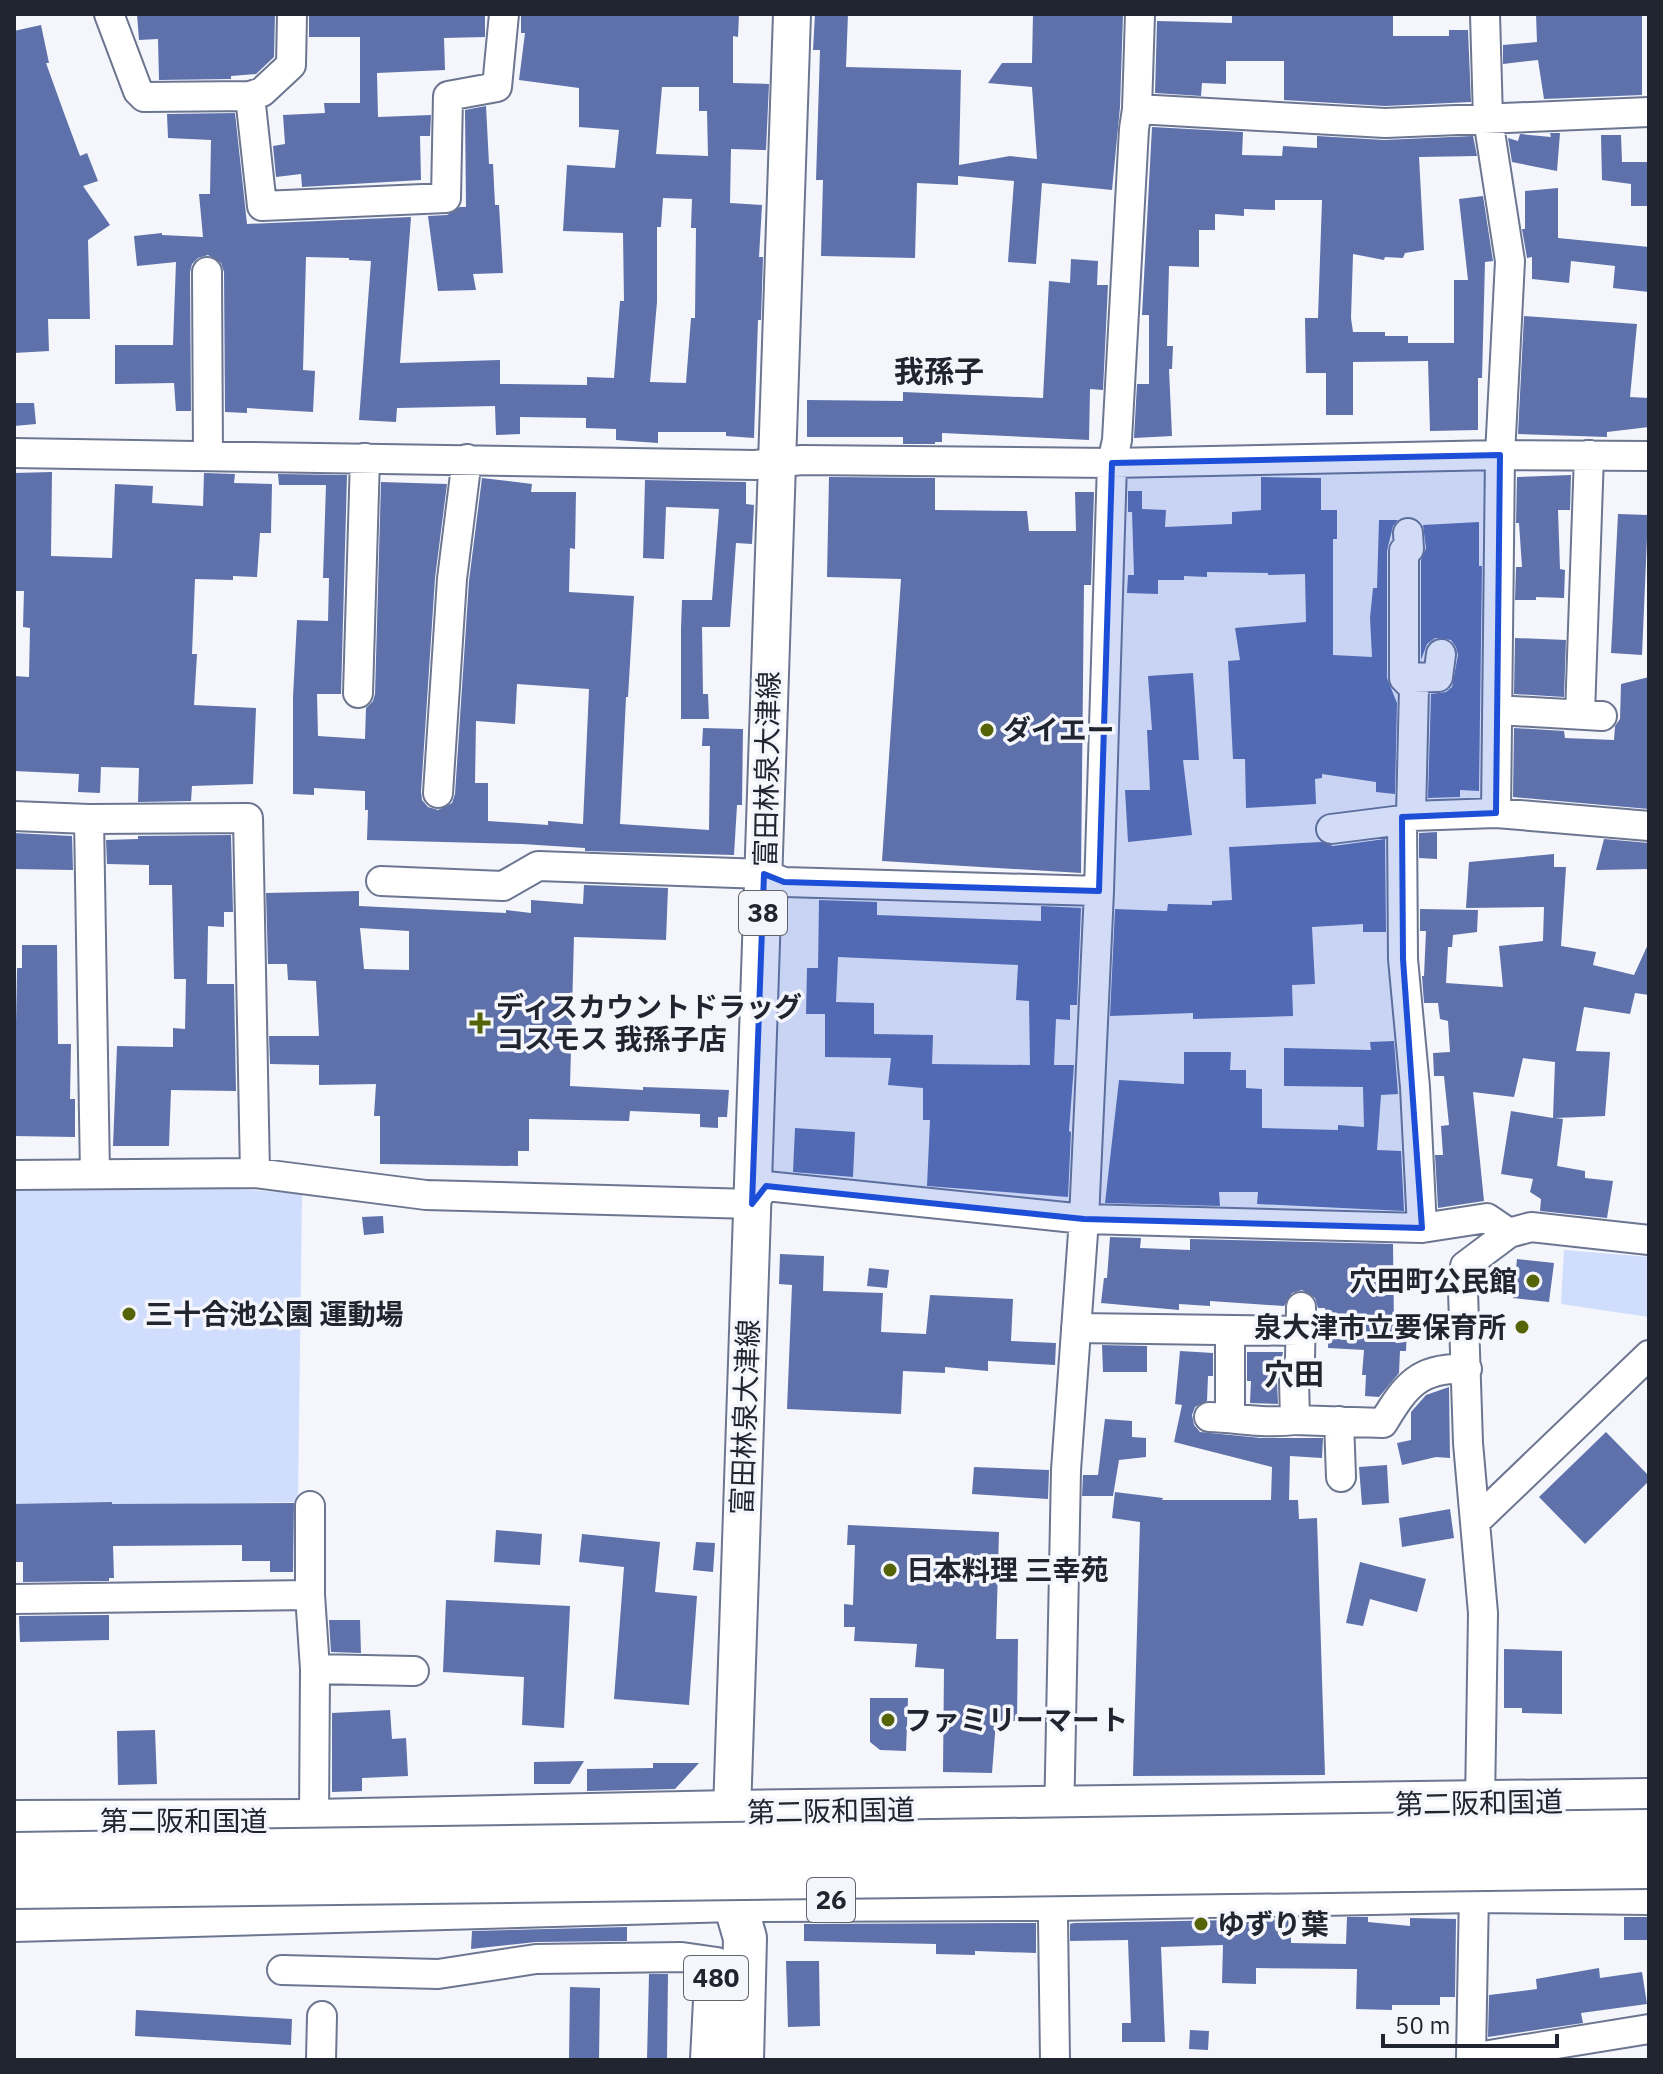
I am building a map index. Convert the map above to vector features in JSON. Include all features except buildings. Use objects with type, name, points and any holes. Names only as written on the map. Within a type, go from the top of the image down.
[{"type":"highway","name":"第二阪和国道","points":[[14,1822],[314,1821],[732,1812],[1649,1800]]},
{"type":"highway","name":"480","points":[[732,1812],[734,1900],[745,1938],[742,2060]]},
{"type":"highway","name":"第二阪和国道","points":[[14,1854],[1649,1831]]},
{"type":"highway","name":"26","points":[[14,1887],[1649,1867]]},
{"type":"highway","name":"26","points":[[14,1920],[734,1900],[1055,1899],[1474,1891],[1649,1893]]},
{"type":"highway","name":"480","points":[[712,2060],[716,1937],[734,1900]]},
{"type":"main road","name":"富田林泉大津線","points":[[732,1812],[792,14]]},
{"type":"street","points":[[109,14],[138,91],[144,97],[250,96],[262,92],[291,65],[292,14]]},
{"type":"street","points":[[250,96],[262,206],[446,198],[448,96],[497,87],[504,14]]},
{"type":"street","points":[[1055,2060],[1055,1899],[1060,1809],[1066,1470],[1084,1219],[1099,891],[1112,463],[1117,440],[1140,14]]},
{"type":"street","points":[[1485,14],[1488,119],[1510,261],[1500,455],[1496,813]]},
{"type":"street","points":[[1137,109],[1385,123],[1649,112]]},
{"type":"street","points":[[207,272],[220,309],[208,456]]},
{"type":"street","points":[[14,453],[755,465],[802,460],[1112,463],[1500,455],[1649,456]]},
{"type":"street","points":[[1497,710],[1591,715],[1596,554],[1589,455]]},
{"type":"street","points":[[358,693],[365,458]]},
{"type":"street","points":[[432,778],[433,685],[442,578],[467,459]]},
{"type":"street","points":[[1408,533],[1409,549],[1404,551],[1402,615],[1404,678],[1414,688],[1406,818],[1403,959],[1415,1087],[1422,1228]]},
{"type":"street","points":[[1404,678],[1438,677],[1441,654]]},
{"type":"street","points":[[1331,829],[1406,818],[1496,813],[1649,826]]},
{"type":"street","points":[[14,816],[248,818],[255,1173]]},
{"type":"street","points":[[89,819],[95,1174]]},
{"type":"street","points":[[381,881],[503,886],[538,866],[764,874],[784,882],[1099,891]]},
{"type":"street","points":[[14,1175],[255,1173],[426,1195],[752,1204],[766,1186],[1084,1219],[1422,1228],[1487,1218],[1509,1233]]},
{"type":"street","points":[[1480,1803],[1483,1613],[1468,1443],[1463,1291],[1465,1266],[1509,1233],[1531,1227],[1649,1240]]},
{"type":"street","points":[[1076,1328],[1161,1341],[1300,1319],[1300,1359],[1294,1380],[1295,1420]]},
{"type":"street","points":[[1230,1330],[1219,1411],[1268,1423],[1295,1420],[1383,1423],[1402,1391],[1414,1380],[1450,1368],[1467,1369]]},
{"type":"street","points":[[1475,1522],[1649,1355]]},
{"type":"street","points":[[1339,1421],[1341,1477]]},
{"type":"street","points":[[310,1506],[310,1595],[315,1669],[314,1821]]},
{"type":"street","points":[[14,1599],[310,1595]]},
{"type":"street","points":[[315,1669],[414,1671]]},
{"type":"street","points":[[1474,1891],[1464,2059],[1569,2051],[1649,2029]]},
{"type":"street","points":[[282,1970],[438,1974],[536,1959],[682,1957],[717,1962]]},
{"type":"street","points":[[321,2060],[322,2016]]},
{"type":"highlighted area","points":[[1500,455],[1496,813],[1402,817],[1403,959],[1422,1228],[1084,1219],[766,1186],[752,1204],[764,874],[784,882],[1099,891],[1112,463]]},
{"type":"shaded area","points":[[211,1187],[302,1194],[298,1502],[14,1507],[14,1188]]},
{"type":"shaded area","points":[[1564,1250],[1649,1257],[1649,1317],[1561,1304]]},
{"type":"place","name":"ダイエー","points":[[987,730]]},
{"type":"place","name":"ディスカウントドラッグ コスモス 我孫子店","points":[[480,1023]]},
{"type":"place","name":"穴田町公民館","points":[[1533,1281]]},
{"type":"place","name":"三十合池公園 運動場","points":[[129,1314]]},
{"type":"place","name":"泉大津市立要保育所","points":[[1522,1327]]},
{"type":"place","name":"日本料理 三幸苑","points":[[890,1570]]},
{"type":"place","name":"ファミリーマート","points":[[888,1720]]},
{"type":"place","name":"ゆずり葉","points":[[1201,1924]]},
{"type":"district","name":"我孫子","points":[[939,372]]},
{"type":"district","name":"穴田","points":[[1294,1375]]}]
